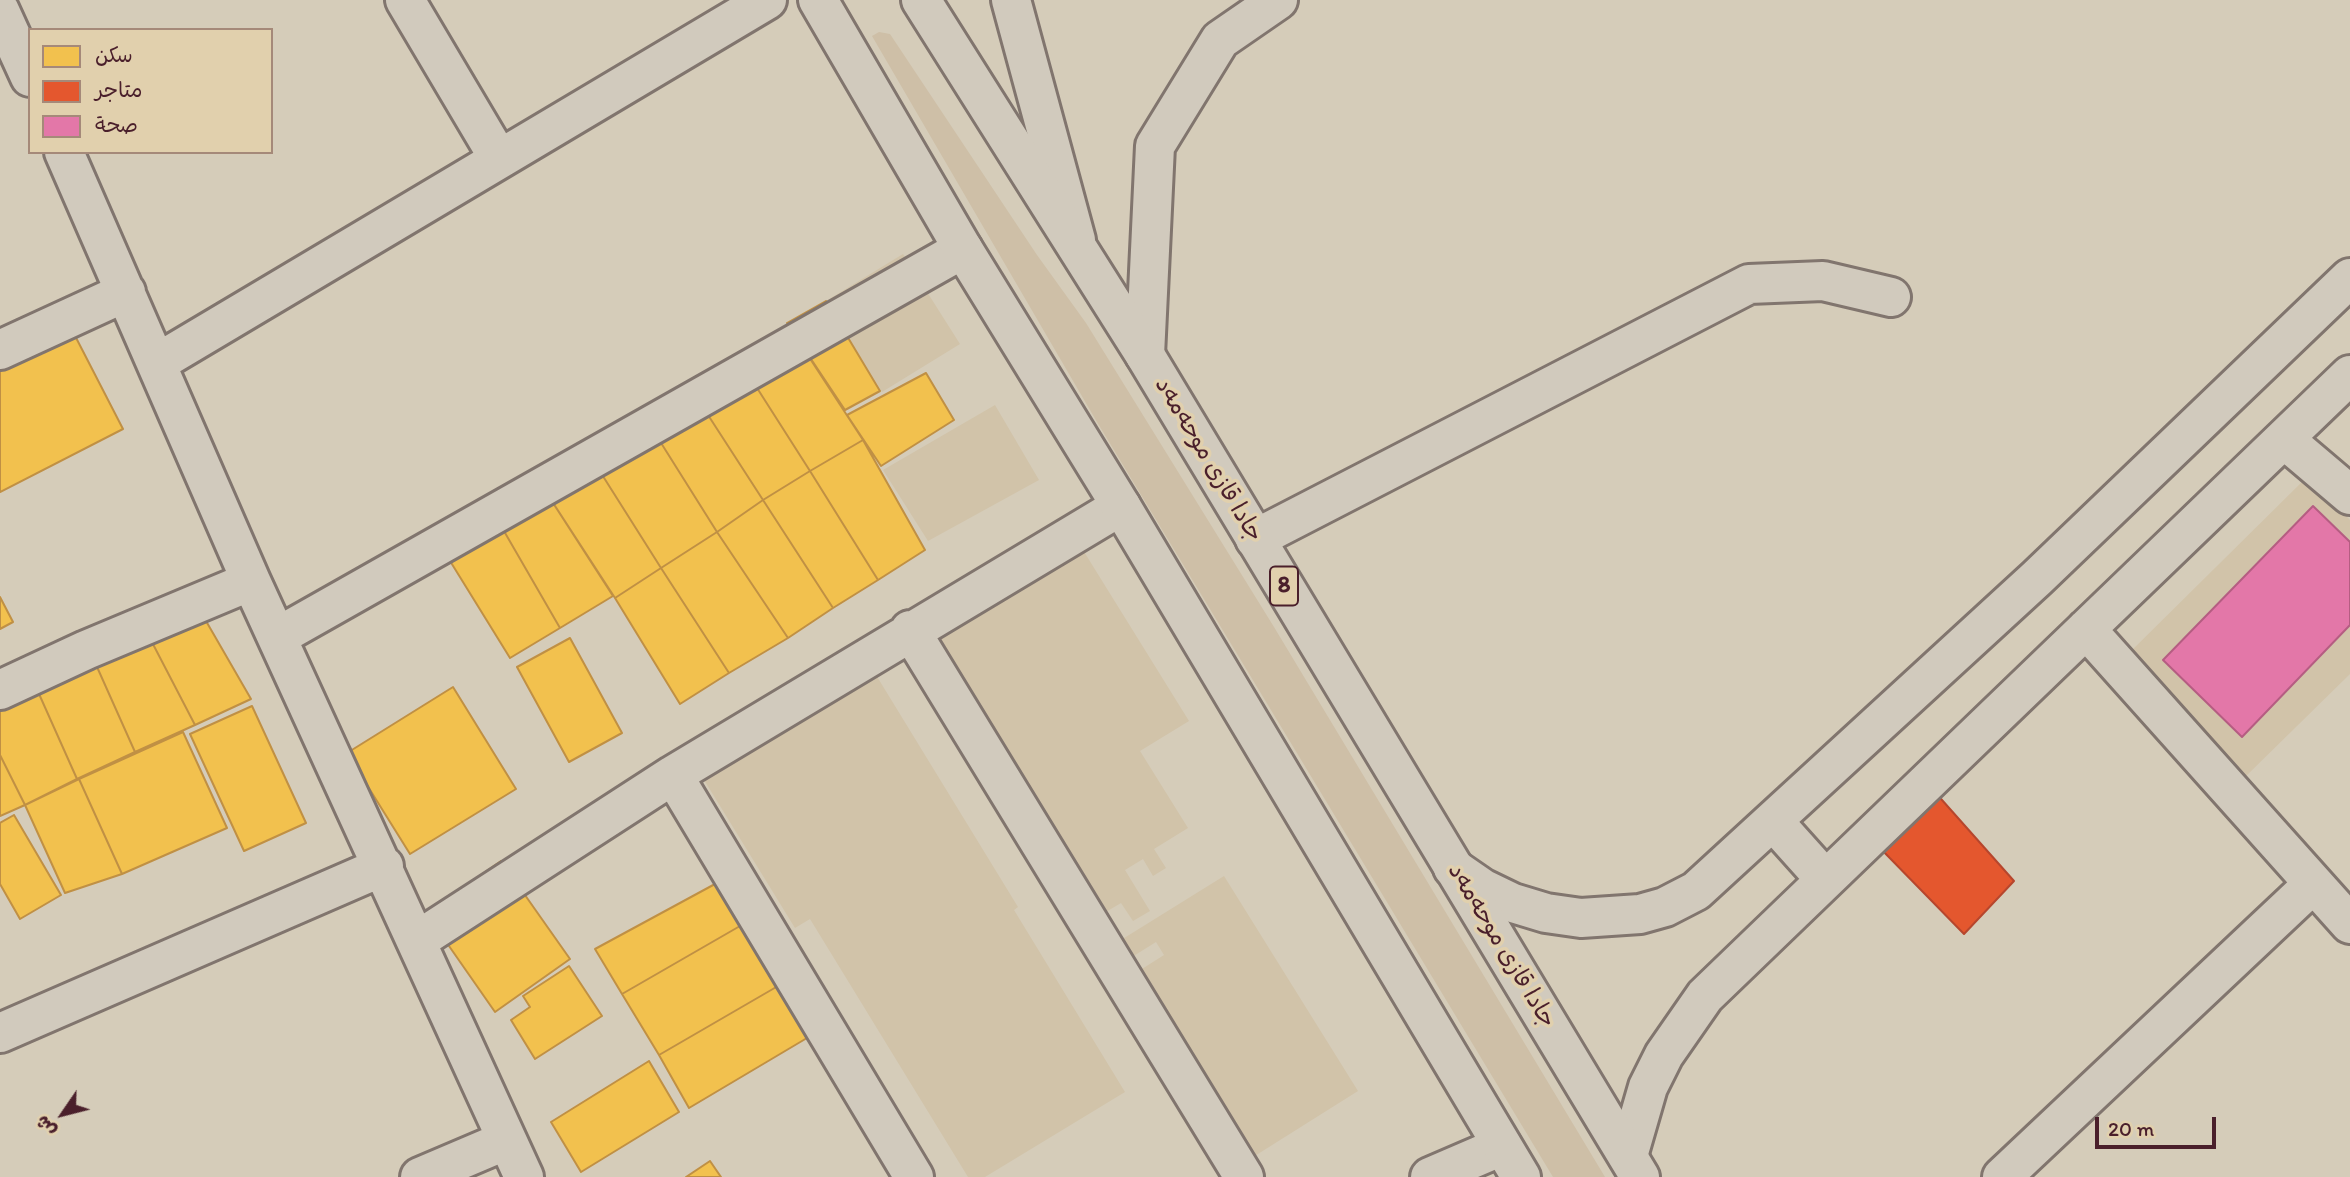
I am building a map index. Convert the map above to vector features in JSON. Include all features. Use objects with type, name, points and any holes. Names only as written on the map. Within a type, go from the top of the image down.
[{"type":"street","points":[[405,0],[498,157]]},
{"type":"street","points":[[158,363],[498,157],[768,0]]},
{"type":"street","points":[[818,0],[963,249],[1121,506],[1511,1161],[1430,1177]]},
{"type":"street","name":"جادا قازی موحەمەد","points":[[921,0],[1145,355],[1634,1167]]},
{"type":"street","points":[[1011,0],[1078,248]]},
{"type":"street","points":[[1145,355],[1154,146],[1220,40],[1278,0]]},
{"type":"street","points":[[0,12],[28,73]]},
{"type":"street","points":[[65,154],[251,581],[418,940],[524,1177]]},
{"type":"street","points":[[277,637],[963,249]]},
{"type":"street","points":[[1453,868],[1513,903],[1546,913],[1581,919],[1615,918],[1665,907],[1696,891],[2037,578],[2350,278]]},
{"type":"street","points":[[1255,539],[1749,284],[1823,281],[1891,298]]},
{"type":"street","points":[[0,350],[126,292]]},
{"type":"street","points":[[1634,1167],[1648,1087],[1683,1024],[1721,978],[2350,375]]},
{"type":"street","points":[[2284,439],[2350,495]]},
{"type":"street","points":[[418,940],[673,775],[910,630],[1121,506]]},
{"type":"street","points":[[0,690],[86,650],[251,581]]},
{"type":"street","points":[[2086,629],[2312,885],[2350,924]]},
{"type":"street","points":[[910,630],[1244,1177]]},
{"type":"street","points":[[673,775],[914,1177]]},
{"type":"street","points":[[1773,821],[1825,879]]},
{"type":"street","points":[[0,1033],[384,866]]},
{"type":"street","points":[[2002,1177],[2312,885]]},
{"type":"street","points":[[420,1177],[508,1140]]},
{"type":"shaded area","points":[[879,32],[890,34],[1037,255],[1086,323],[1274,627],[1605,1177],[1553,1177],[1097,422],[872,36]]},
{"type":"shaded area","points":[[903,254],[960,344],[882,392],[826,301]]},
{"type":"shaded area","points":[[995,405],[1039,480],[928,541],[883,470]]},
{"type":"shaded area","points":[[2308,476],[2350,520],[2350,674],[2243,779],[2124,658]]},
{"type":"shaded area","points":[[1073,534],[1189,721],[1140,751],[1188,828],[1154,849],[1166,868],[1153,876],[1143,859],[1125,870],[1150,911],[1133,921],[1121,903],[1099,916],[920,628]]},
{"type":"shaded area","points":[[865,657],[1018,907],[1014,910],[1125,1092],[985,1177],[968,1177],[810,919],[795,928],[693,762]]},
{"type":"shaded area","points":[[1224,876],[1358,1091],[1242,1164],[1134,974],[1164,955],[1156,942],[1132,957],[1121,940]]},
{"type":"building: سكن","points":[[826,301],[880,391],[845,410],[787,323]]},
{"type":"building: سكن","points":[[71,328],[123,429],[0,492],[0,371]]},
{"type":"building: سكن","points":[[794,334],[863,440],[810,471],[743,366]]},
{"type":"building: سكن","points":[[743,366],[810,471],[763,500],[697,398]]},
{"type":"building: سكن","points":[[926,373],[954,420],[881,466],[847,415]]},
{"type":"building: سكن","points":[[697,398],[763,500],[717,532],[651,427]]},
{"type":"building: سكن","points":[[651,427],[717,532],[661,568],[594,462]]},
{"type":"building: سكن","points":[[863,440],[925,550],[878,580],[810,471]]},
{"type":"building: سكن","points":[[594,462],[661,568],[615,598],[544,489]]},
{"type":"building: سكن","points":[[810,471],[878,580],[833,608],[763,500]]},
{"type":"building: سكن","points":[[544,489],[613,596],[560,628],[497,519]]},
{"type":"building: سكن","points":[[763,500],[833,608],[788,638],[717,532]]},
{"type":"building: سكن","points":[[497,519],[560,628],[510,658],[442,548]]},
{"type":"building: سكن","points":[[717,532],[788,638],[729,673],[661,568]]},
{"type":"building: سكن","points":[[661,568],[729,673],[680,704],[615,598]]},
{"type":"building: سكن","points":[[191,595],[251,699],[195,725],[142,623]]},
{"type":"building: سكن","points":[[0,597],[13,622],[0,629]]},
{"type":"building: سكن","points":[[142,623],[195,725],[135,752],[89,649]]},
{"type":"building: سكن","points":[[570,638],[622,733],[569,762],[517,667]]},
{"type":"building: سكن","points":[[89,649],[135,752],[77,779],[31,676]]},
{"type":"building: سكن","points":[[31,676],[77,779],[25,805],[0,755],[0,689]]},
{"type":"building: سكن","points":[[453,687],[516,789],[410,854],[347,753]]},
{"type":"building: سكن","points":[[252,706],[306,823],[244,851],[190,734]]},
{"type":"building: سكن","points":[[183,732],[227,828],[122,874],[79,779]]},
{"type":"building: سكن","points":[[0,755],[25,805],[0,816]]},
{"type":"building: سكن","points":[[79,779],[122,874],[65,893],[25,805]]},
{"type":"building: سكن","points":[[14,815],[61,895],[20,919],[0,884],[0,823]]},
{"type":"building: سكن","points":[[501,861],[570,959],[495,1012],[426,913]]},
{"type":"building: سكن","points":[[715,884],[740,926],[622,994],[595,949]]},
{"type":"building: سكن","points":[[740,926],[778,986],[659,1055],[622,994]]},
{"type":"building: سكن","points":[[569,966],[602,1016],[535,1059],[511,1020],[530,1007],[523,996]]},
{"type":"building: سكن","points":[[778,986],[807,1038],[689,1108],[659,1055]]},
{"type":"building: سكن","points":[[649,1061],[679,1112],[581,1172],[551,1122]]},
{"type":"building: سكن","points":[[710,1161],[721,1177],[686,1177]]},
{"type":"building: متاجر","points":[[1934,791],[2014,881],[1964,934],[1879,847]]},
{"type":"building: صحة","points":[[2313,506],[2350,542],[2350,625],[2242,737],[2163,660]]}]
